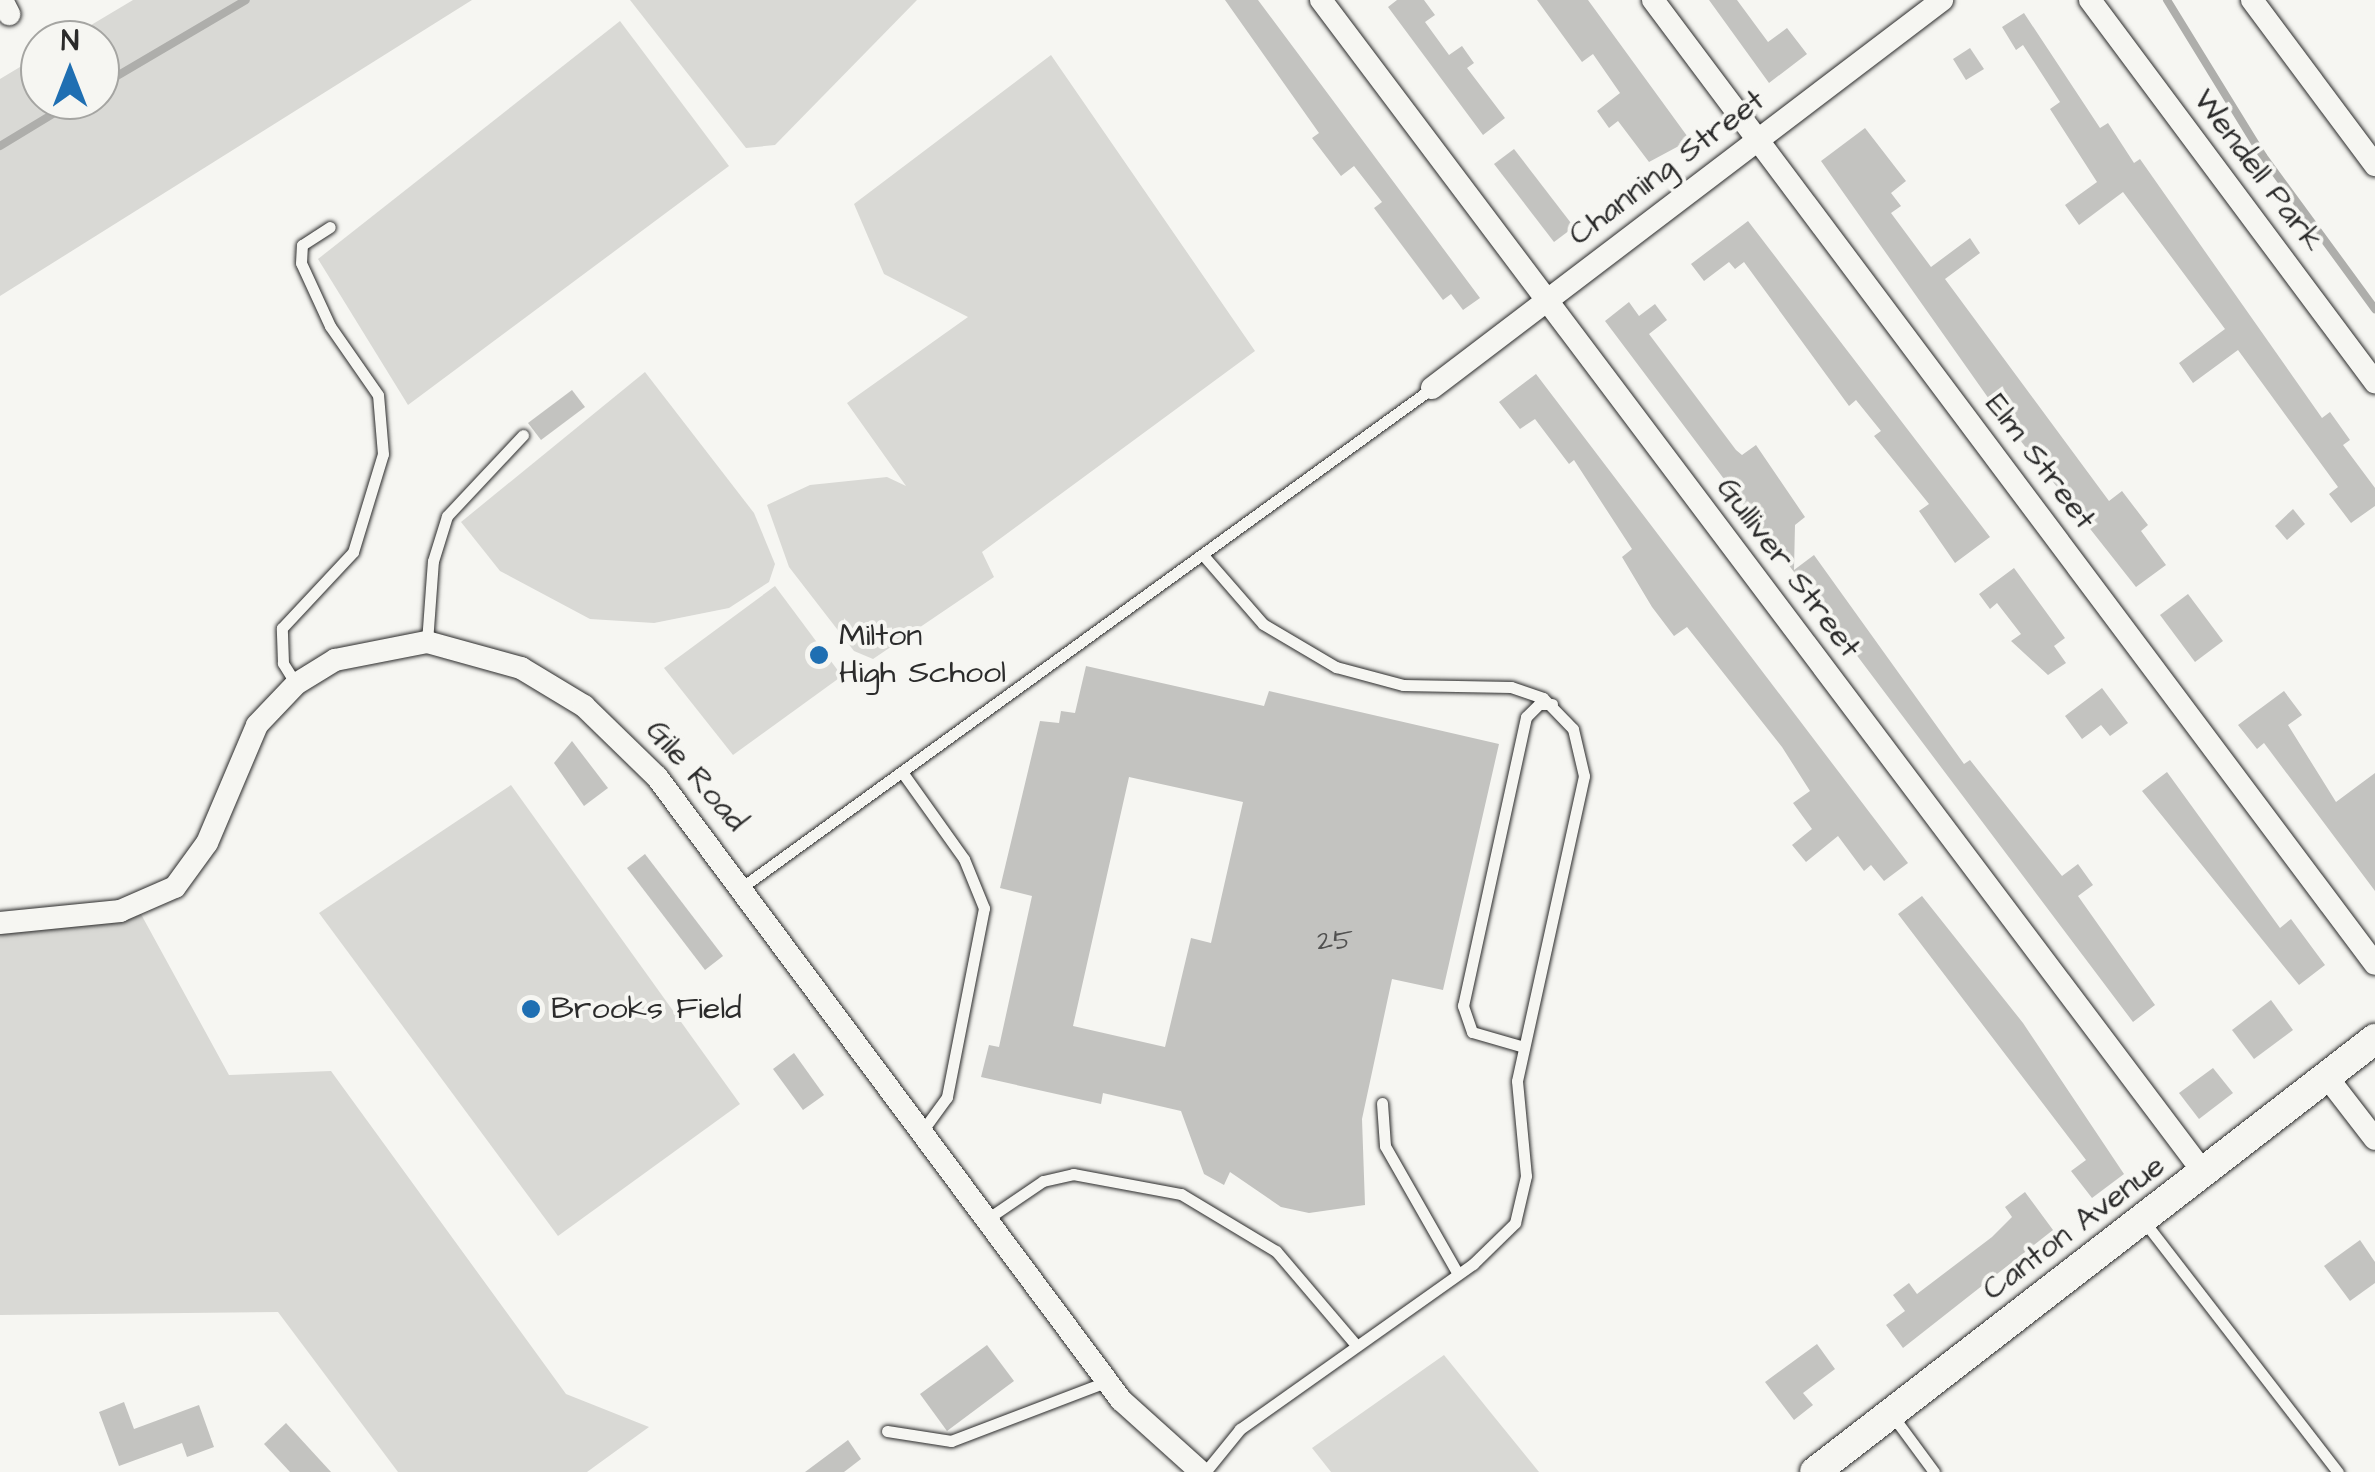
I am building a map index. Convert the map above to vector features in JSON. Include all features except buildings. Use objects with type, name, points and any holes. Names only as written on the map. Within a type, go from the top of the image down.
[{"type":"main road","name":"Canton Avenue","points":[[1814,1472],[2375,1039]]},
{"type":"street","name":"Gulliver Street","points":[[1321,0],[2204,1173]]},
{"type":"street","name":"Elm Street","points":[[1654,0],[2375,964]]},
{"type":"street","name":"Channing Street","points":[[1432,388],[1942,0]]},
{"type":"street","name":"Wendell Park","points":[[2090,0],[2375,382]]},
{"type":"street","points":[[2252,0],[2375,166]]},
{"type":"street","name":"Gile Road","points":[[0,922],[120,910],[175,886],[208,843],[252,734],[296,684],[349,654],[427,642],[505,661],[584,706],[650,769],[745,885],[1108,1381],[1144,1426],[1203,1472]]},
{"type":"street","points":[[2327,1077],[2375,1139]]},
{"type":"lane","points":[[296,684],[283,663],[282,628],[353,552],[383,454],[378,395],[330,326],[301,263],[302,245],[330,227]]},
{"type":"lane","points":[[745,885],[1432,388]]},
{"type":"lane","points":[[427,642],[433,561],[447,516],[523,435]]},
{"type":"lane","points":[[1203,554],[1263,624],[1336,667],[1402,686],[1511,687],[1552,704],[1578,738],[1584,776],[1524,1047],[1516,1098],[1526,1164],[1522,1205],[1510,1232],[1458,1274],[1240,1429],[1203,1472]]},
{"type":"lane","points":[[1524,1047],[1479,1036],[1463,1006],[1526,717],[1539,704],[1552,704]]},
{"type":"lane","points":[[902,772],[964,859],[984,908],[948,1097],[924,1129]]},
{"type":"lane","points":[[1382,1103],[1385,1146],[1458,1274]]},
{"type":"lane","points":[[990,1218],[1030,1188],[1073,1174],[1182,1194],[1284,1258],[1356,1345]]},
{"type":"lane","points":[[2143,1220],[2338,1472]]},
{"type":"lane","points":[[887,1431],[951,1441],[1108,1381]]},
{"type":"lane","points":[[1891,1413],[1934,1472]]},
{"type":"shaded area","points":[[133,0],[472,0],[0,296],[0,79],[20,67],[20,120],[120,120],[120,20],[100,20]]},
{"type":"shaded area","points":[[630,0],[917,0],[775,145],[746,148]]},
{"type":"shaded area","points":[[620,21],[729,166],[408,405],[318,259]]},
{"type":"shaded area","points":[[1051,55],[1255,351],[982,552],[994,577],[873,659],[854,651],[789,567],[767,505],[810,485],[887,477],[906,486],[847,403],[968,317],[884,274],[854,204]]},
{"type":"shaded area","points":[[645,372],[754,513],[775,564],[769,582],[729,608],[654,623],[590,619],[500,571],[461,522]]},
{"type":"shaded area","points":[[775,586],[842,676],[733,755],[664,668]]},
{"type":"shaded area","name":"Brooks Field","points":[[511,785],[740,1104],[558,1236],[319,913]]},
{"type":"shaded area","points":[[136,905],[229,1075],[331,1071],[566,1394],[649,1427],[587,1472],[398,1472],[278,1312],[0,1315],[0,929]]},
{"type":"shaded area","points":[[1444,1355],[1539,1472],[1331,1472],[1312,1448]]},
{"type":"waterway","points":[[120,74],[246,0]]},
{"type":"waterway","points":[[2167,0],[2263,156],[2375,309]]},
{"type":"waterway","points":[[0,146],[43,120]]},
{"type":"place","name":"Milton High School","points":[[819,655]]},
{"type":"place","name":"Brooks Field","points":[[531,1009]]}]
